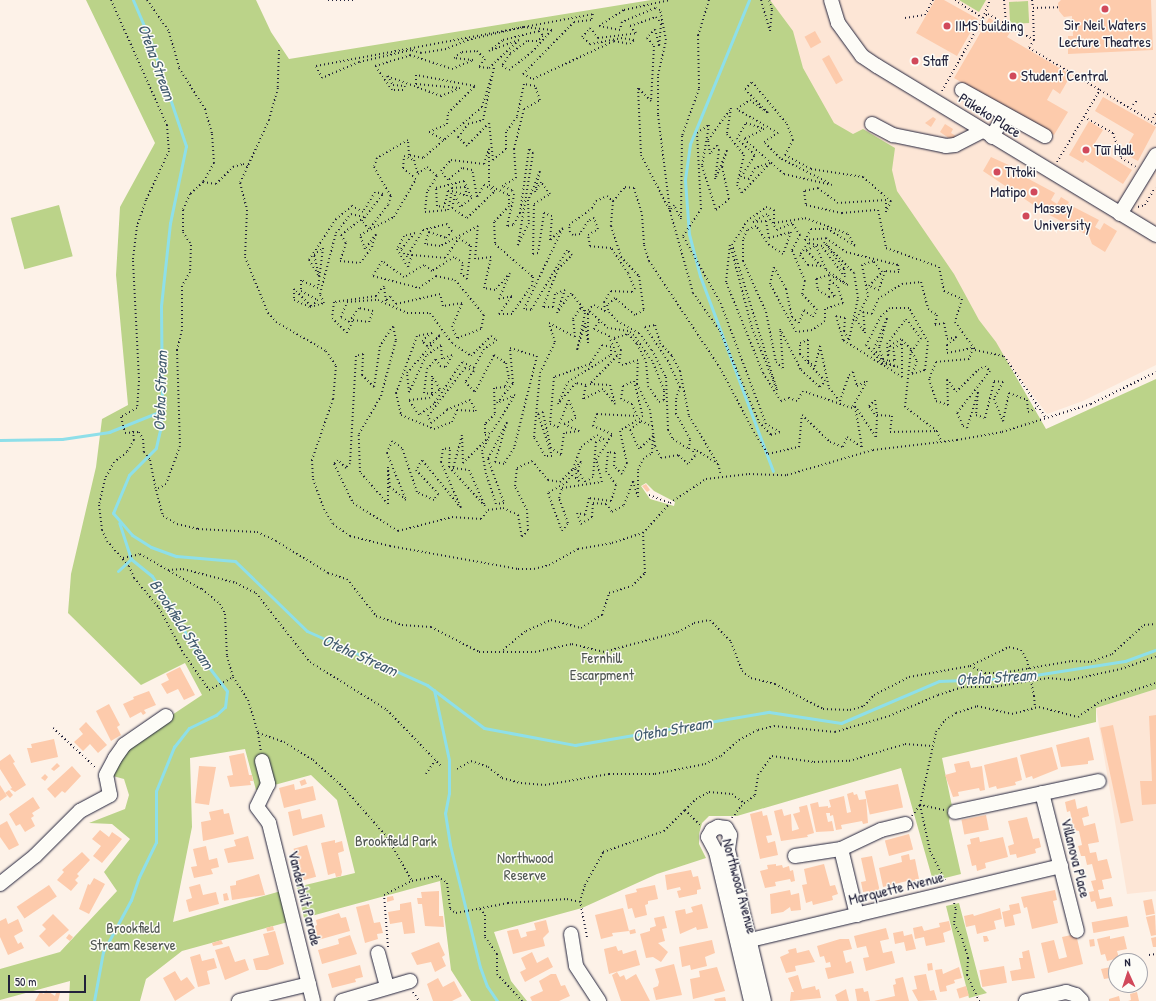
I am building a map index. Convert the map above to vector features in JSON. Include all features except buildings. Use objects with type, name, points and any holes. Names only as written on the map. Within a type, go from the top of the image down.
[{"type":"street","name":"Pūkeko Place","points":[[831,0],[838,23],[862,56],[987,134],[1156,235]]},
{"type":"street","points":[[962,90],[1045,136]]},
{"type":"street","points":[[872,124],[893,135],[946,146],[955,145],[987,134],[1005,114]]},
{"type":"street","points":[[1120,214],[1156,155]]},
{"type":"street","points":[[0,884],[35,856],[80,811],[110,795],[106,775],[114,758],[124,745],[166,716]]},
{"type":"street","name":"Vanderbilt Parade","points":[[262,761],[268,784],[257,807],[269,823],[313,1001]]},
{"type":"street","points":[[951,811],[1099,781]]},
{"type":"street","name":"Villanova Place","points":[[1042,793],[1076,931]]},
{"type":"street","points":[[795,856],[841,849],[881,830],[905,824]]},
{"type":"street","name":"Northwood Avenue","points":[[751,1001],[745,942],[728,850],[730,835],[726,828],[718,826],[710,833],[710,844],[716,852],[745,942],[764,1001]]},
{"type":"street","points":[[841,849],[857,915]]},
{"type":"street","name":"Marquette Avenue","points":[[745,942],[1061,866]]},
{"type":"street","points":[[571,934],[576,966],[599,1001]]},
{"type":"street","points":[[378,954],[387,987]]},
{"type":"street","points":[[342,1001],[410,981]]},
{"type":"street","points":[[239,1001],[309,984]]},
{"type":"street","points":[[1026,1001],[1066,992],[1076,995],[1082,1001]]},
{"type":"path","points":[[111,0],[167,125],[169,151],[146,200],[137,226],[133,261],[139,381],[137,408],[121,417],[125,433],[133,431],[139,432],[143,439],[144,452],[150,460],[163,516],[177,524],[198,529],[258,532],[276,540],[328,573],[347,580],[376,616],[402,625],[431,627],[479,652],[535,652],[572,644],[603,652],[678,632],[694,623],[710,620],[731,642],[742,671],[751,678],[775,684],[823,709],[850,710],[864,706],[874,695],[909,677],[970,666],[1009,647],[1021,650],[1029,666],[1035,707]]},
{"type":"path","points":[[147,0],[169,32],[179,68],[205,109],[212,134],[214,163],[203,182],[190,194],[183,210],[183,232],[191,245],[190,272],[182,286],[182,330],[177,350],[180,446],[166,484],[156,490]]},
{"type":"path","points":[[328,0],[353,0]]},
{"type":"path","points":[[670,0],[624,10],[599,26],[620,30],[622,22],[655,8],[660,10],[666,40],[658,75],[658,114],[670,210],[693,293],[720,330],[759,422],[771,435],[780,432],[766,424],[721,304],[683,236],[701,209],[697,133],[708,125],[702,166],[716,210],[729,200],[722,167],[727,150],[715,179],[719,150],[717,145],[710,154],[708,140],[731,108],[727,134],[744,155],[737,185],[742,193],[770,163],[755,168],[749,179],[741,177],[755,155],[737,139],[746,123],[764,130],[744,139],[784,174],[832,185],[780,158],[764,142],[778,133],[737,109],[750,100],[768,113],[745,89],[752,82],[787,124],[793,140],[784,155],[811,169],[863,177],[891,201],[886,212],[886,200],[838,203],[818,188],[804,190],[806,205],[842,213],[878,210],[886,248],[939,267],[944,290],[962,300],[955,322],[975,350],[1004,356],[1037,408],[1046,418]]},
{"type":"path","points":[[670,210],[674,205],[681,219],[682,136],[699,88],[698,35],[709,0]]},
{"type":"path","points":[[761,0],[770,31],[772,9],[769,0]]},
{"type":"path","points":[[905,18],[924,15],[933,0]]},
{"type":"path","points":[[955,0],[983,18]]},
{"type":"path","points":[[936,102],[983,18],[990,0]]},
{"type":"path","points":[[1004,0],[1006,25]]},
{"type":"path","points":[[1032,0],[1034,40],[1029,48],[1156,124]]},
{"type":"path","points":[[1033,8],[1058,7]]},
{"type":"path","points":[[444,140],[429,132],[447,124],[448,113],[475,86],[416,75],[416,84],[460,88],[442,96],[386,76],[393,85],[405,86],[403,90],[392,90],[375,66],[410,55],[452,69],[473,60],[454,58],[462,52],[477,51],[485,59],[479,67],[489,68],[519,40],[489,51],[503,40],[538,31],[543,36],[537,42],[527,41],[510,54],[502,66],[509,70],[532,52],[552,30],[523,27],[468,40],[446,49],[421,53],[411,50],[358,62],[322,78],[316,66],[593,14],[591,20],[574,22],[523,74],[533,79],[614,42],[630,44],[634,40],[622,38],[590,44],[582,37],[590,28],[598,38],[636,33],[630,26],[656,16],[660,24],[659,46],[655,29],[647,38],[654,46],[651,100],[638,88],[641,155],[670,210]]},
{"type":"path","points":[[983,18],[988,14],[1034,40]]},
{"type":"path","points":[[278,50],[278,88],[269,120],[240,183],[247,210],[245,257],[268,313],[276,322],[326,351],[336,366],[333,399],[312,460],[313,479],[324,509],[334,524],[350,536],[390,546],[518,569],[534,569],[549,564],[578,549],[612,543],[643,533],[670,503],[692,486],[721,475],[787,475],[873,450],[941,442],[1002,432],[1091,404],[1156,372]]},
{"type":"path","points":[[599,322],[594,329],[609,336],[617,356],[590,384],[610,385],[615,404],[603,389],[583,399],[586,384],[576,383],[558,404],[568,382],[611,355],[611,347],[602,345],[590,364],[554,377],[550,424],[558,427],[569,400],[576,418],[564,424],[579,431],[564,433],[561,455],[551,448],[543,412],[538,414],[552,456],[545,456],[534,437],[540,373],[555,342],[549,323],[575,337],[573,319],[581,307],[585,314],[577,350],[585,322],[588,343],[588,314],[571,293],[557,313],[565,290],[555,294],[553,307],[543,307],[558,269],[572,255],[567,250],[531,310],[524,309],[563,228],[550,240],[552,216],[544,213],[538,253],[533,254],[534,204],[550,194],[541,182],[535,192],[540,171],[528,200],[529,223],[518,244],[533,153],[529,149],[520,213],[513,226],[507,226],[514,195],[512,190],[502,186],[516,178],[514,149],[524,109],[540,100],[535,86],[524,84],[517,117],[506,132],[506,149],[494,160],[489,124],[467,146],[458,137],[468,124],[483,120],[494,68],[482,107],[423,158],[409,155],[408,140],[377,158],[374,167],[391,196],[388,205],[369,229],[362,221],[383,194],[375,192],[363,212],[352,206],[336,219],[309,260],[319,276],[314,255],[322,248],[318,288],[301,280],[300,291],[318,300],[311,306],[294,289],[294,300],[310,307],[324,303],[320,294],[336,233],[352,214],[364,217],[341,235],[346,244],[340,261],[360,263],[372,247],[376,234],[366,249],[360,235],[394,217],[416,179],[403,168],[404,156],[414,160],[418,174],[427,167],[437,176],[427,192],[425,212],[448,210],[452,191],[468,196],[465,187],[452,188],[448,191],[444,207],[437,206],[436,188],[464,181],[472,198],[460,207],[455,195],[452,208],[466,218],[495,192],[484,185],[477,197],[472,170],[462,168],[448,180],[441,171],[451,160],[484,164],[489,149],[489,185],[509,195],[509,206],[494,222],[495,244],[533,277],[532,285],[512,314],[499,314],[512,296],[499,299],[510,273],[495,290],[484,288],[491,257],[475,259],[478,226],[440,246],[425,244],[429,232],[446,238],[452,231],[447,224],[423,230],[407,257],[401,249],[415,233],[404,236],[397,249],[408,267],[412,255],[445,258],[460,238],[471,246],[467,279],[460,274],[463,263],[454,257],[432,271],[424,265],[404,277],[382,261],[373,276],[419,288],[436,276],[455,280],[484,315],[481,329],[457,338],[452,327],[462,303],[443,306],[440,294],[396,304],[390,296],[386,300],[384,286],[376,296],[334,302],[332,318],[347,333],[353,320],[369,322],[373,311],[359,308],[349,322],[341,317],[347,302],[378,300],[407,313],[430,313],[452,343],[471,356],[491,336],[497,340],[484,349],[474,368],[462,362],[434,404],[420,415],[409,400],[429,398],[440,388],[432,376],[432,394],[424,393],[426,369],[436,359],[440,366],[446,367],[452,355],[442,359],[441,345],[426,356],[409,392],[407,373],[440,335],[427,346],[422,341],[432,333],[417,336],[396,393],[401,415],[434,429],[452,422],[457,410],[476,411],[470,400],[447,410],[431,424],[428,416],[465,368],[474,371],[465,382],[475,392],[494,355],[506,363],[509,378],[505,387],[494,388],[495,414],[485,424],[485,435],[492,432],[515,395],[497,403],[513,383],[510,348],[537,356],[514,448],[504,464],[495,462],[507,422],[488,459],[504,503],[496,504],[486,474],[482,451],[489,437],[463,463],[462,434],[453,468],[469,470],[485,506],[449,467],[450,448],[444,449],[441,462],[461,508],[422,460],[416,470],[438,494],[434,500],[417,492],[402,448],[392,441],[387,453],[406,500],[390,487],[388,467],[388,504],[360,472],[359,434],[381,396],[396,340],[393,326],[380,346],[374,387],[362,375],[363,354],[356,356],[350,463],[346,468],[338,460],[334,464],[353,503],[398,531],[452,517],[481,518],[488,510],[502,508],[518,515],[522,537],[528,530],[527,510],[515,486],[517,468],[532,461],[548,480],[560,482],[573,470],[581,447],[597,435],[604,438],[596,442],[593,477],[585,482],[578,471],[581,461],[575,469],[579,481],[572,475],[567,482],[548,493],[562,531],[568,523],[559,498],[562,488],[602,482],[596,460],[612,434],[593,426],[597,414],[637,416],[632,404],[621,399],[623,386],[634,381],[643,416],[620,431],[628,463],[622,474],[614,466],[616,453],[608,452],[606,471],[616,485],[611,501],[589,498],[585,516],[577,513],[581,524],[592,517],[593,503],[606,504],[612,512],[624,505],[632,481],[638,497],[638,470],[643,459],[652,453],[653,436],[639,449],[630,430],[641,421],[654,426]]},
{"type":"path","points":[[1051,172],[1100,90]]},
{"type":"path","points":[[1133,106],[1137,100]]},
{"type":"path","points":[[1153,118],[1156,113]]},
{"type":"path","points":[[1084,117],[1113,133],[1121,158],[1146,172]]},
{"type":"path","points":[[203,182],[216,184],[234,167],[243,164],[249,166]]},
{"type":"path","points":[[721,475],[718,464],[689,416],[680,371],[672,356],[660,343],[655,325],[645,327],[668,361],[680,387],[676,398],[676,414],[690,439],[688,449],[672,439],[668,430],[666,377],[652,350],[640,333],[617,321],[609,312],[607,305],[615,298],[636,315],[644,310],[639,276],[621,257],[611,226],[613,201],[625,186],[634,188],[642,215],[644,245],[649,261],[720,368],[754,432],[768,454],[798,447],[802,415],[830,442],[844,447],[847,437],[862,447],[855,406],[876,437],[876,417],[869,406],[875,400],[876,415],[892,416],[890,432],[937,431]]},
{"type":"path","points":[[613,201],[607,196],[596,201],[592,208],[569,225],[573,235],[580,234],[588,221],[594,218],[598,229],[588,235],[590,246],[611,248],[628,273],[634,289],[632,292],[611,291],[604,302],[605,311],[597,305],[590,307],[588,310],[599,322],[608,328],[628,331],[634,335],[652,361],[664,390],[664,400],[658,402],[648,386],[646,362],[637,344],[628,334],[614,338],[621,350],[619,363],[623,365],[634,359],[638,360],[637,384],[650,410],[654,426],[655,446],[661,458],[678,455],[688,464],[695,456],[695,449],[718,464]]},
{"type":"path","points":[[941,442],[937,431],[905,408],[911,349],[901,339],[890,346],[888,356],[887,344],[906,319],[920,338],[912,352],[917,361],[912,374],[925,370],[928,342],[909,308],[890,308],[881,316],[866,345],[882,363],[898,367],[884,362],[874,349],[887,318],[879,347],[883,359],[888,361],[895,360],[893,348],[902,344],[902,377],[843,340],[836,316],[845,318],[844,332],[849,340],[858,298],[854,273],[824,242],[844,269],[845,277],[822,246],[808,243],[800,255],[808,265],[821,266],[806,250],[816,246],[826,270],[848,285],[829,275],[816,278],[818,290],[829,297],[835,296],[829,289],[830,280],[838,287],[842,303],[825,309],[825,321],[812,330],[796,332],[770,284],[774,267],[786,289],[792,317],[799,323],[804,310],[812,317],[817,310],[802,294],[805,281],[792,250],[800,235],[792,223],[777,230],[767,214],[753,222],[766,221],[769,238],[791,232],[783,254],[769,245],[756,226],[747,230],[743,240],[743,261],[766,312],[776,362],[783,368],[780,329],[800,370],[820,387],[825,381],[800,354],[800,343],[808,340],[808,361],[815,366],[820,346],[829,388],[840,401],[849,375],[853,372],[857,386],[867,381],[852,408],[803,391],[797,401],[789,398],[781,401],[763,373],[726,282],[730,244],[752,328],[777,390],[732,245],[747,221],[766,207],[774,210],[774,223],[804,218],[848,234],[855,246],[828,229],[811,229],[805,240],[826,238],[846,252],[898,265],[899,272],[885,271],[879,290],[869,286],[882,272],[873,261],[862,265],[868,296],[856,320],[865,333],[863,312],[872,314],[878,299],[902,284],[920,282],[928,309],[937,315],[935,325],[944,323],[947,338],[957,338],[947,345],[947,353],[973,348],[969,359],[936,362],[929,379],[936,401],[948,405],[947,379],[956,392],[978,370],[985,366],[990,371],[957,413],[963,426],[967,428],[978,392],[976,415],[985,418],[994,381],[1003,382],[994,399],[1003,421],[1009,393],[1027,400],[1028,412],[1037,408]]},
{"type":"path","points":[[133,431],[134,440],[127,452],[114,462],[105,479],[99,505],[102,530],[108,541],[123,558],[124,562],[129,566],[134,578],[167,621],[184,654],[209,690],[212,690],[233,677]]},
{"type":"path","points":[[649,495],[670,503]]},
{"type":"path","points":[[502,651],[526,631],[552,620],[581,628],[602,615],[609,593],[632,586],[645,573],[643,533]]},
{"type":"path","points":[[123,558],[132,554],[140,554],[202,589],[220,604],[225,614],[227,656],[233,677],[248,700],[258,733],[262,761]]},
{"type":"path","points":[[168,570],[183,569],[236,583],[256,593],[310,662],[387,710],[442,767]]},
{"type":"path","points":[[970,666],[985,673],[1002,673],[1072,661],[1091,662],[1112,654],[1144,625],[1156,624]]},
{"type":"path","points":[[457,769],[471,761],[488,767],[502,778],[521,783],[546,785],[609,774],[655,774],[705,764],[722,756],[738,740],[758,730],[774,726],[797,726],[818,732],[835,732],[889,716],[938,694],[963,687],[992,687],[1048,678],[1070,680],[1121,669],[1156,656]]},
{"type":"path","points":[[948,885],[932,857],[920,805],[932,746],[942,724],[968,707],[986,706],[1012,714],[1035,707],[1081,717],[1101,701],[1156,683]]},
{"type":"path","points":[[53,728],[98,770]]},
{"type":"path","points":[[258,733],[284,742],[313,760],[342,786],[387,837],[412,881]]},
{"type":"path","points":[[726,828],[744,803],[754,795],[758,775],[772,756],[814,762],[849,761],[905,744],[932,746]]},
{"type":"path","points":[[426,774],[435,760]]},
{"type":"path","points":[[587,937],[580,902],[585,885],[603,852],[664,831],[696,799],[709,792],[732,794],[744,803]]},
{"type":"path","points":[[920,805],[951,811]]},
{"type":"path","points":[[905,824],[920,805]]},
{"type":"path","points":[[685,810],[710,833]]},
{"type":"path","points":[[378,954],[388,948],[384,895],[412,881],[438,876],[447,882],[450,908],[459,913],[508,903],[567,899],[580,902]]},
{"type":"path","points":[[953,900],[956,909],[954,924],[962,938],[968,958],[967,975],[978,1001]]},
{"type":"path","points":[[479,909],[486,920],[484,936],[497,954],[497,974],[522,1001]]},
{"type":"path","points":[[1149,955],[1156,954]]},
{"type":"shaded area","name":"Massey University","points":[[766,0],[1156,0],[1156,365],[1083,401],[1047,414],[784,66]]},
{"type":"shaded area","points":[[1156,689],[1156,891],[1127,894],[1096,708]]},
{"type":"green space","points":[[86,0],[256,0],[271,32],[289,59],[651,0],[770,0],[793,31],[803,68],[834,123],[853,134],[863,129],[895,148],[892,170],[897,191],[954,274],[979,320],[996,342],[1046,429],[1156,379],[1156,689],[1096,708],[1096,722],[942,758],[952,806],[949,821],[961,874],[933,881],[901,768],[737,816],[709,816],[702,823],[699,834],[699,844],[706,858],[657,874],[582,908],[494,932],[511,981],[527,1001],[471,1001],[451,970],[440,881],[304,918],[297,887],[355,873],[337,800],[311,775],[256,790],[245,749],[190,758],[192,827],[173,922],[281,891],[288,922],[182,951],[146,979],[140,1001],[69,1001],[70,981],[0,1000],[0,969],[60,952],[117,891],[104,872],[130,839],[112,824],[89,823],[125,809],[129,795],[124,779],[109,775],[139,737],[202,695],[185,663],[141,685],[68,613],[71,574],[96,467],[102,419],[128,405],[116,275],[120,207],[155,143]],"holes":[[[646,483],[654,491],[675,502],[674,506],[650,499],[641,486]]]},
{"type":"green space","points":[[959,0],[986,0],[979,12]]},
{"type":"green space","points":[[1028,1],[1029,23],[1010,24],[1009,2]]},
{"type":"green space","points":[[59,205],[73,256],[24,269],[11,218]]},
{"type":"green space","points":[[959,903],[981,987],[987,993],[969,998],[946,906]]},
{"type":"waterway","name":"Oteha Stream","points":[[133,0],[151,42],[186,146],[170,223],[161,306],[162,395],[160,430],[156,448],[129,475],[113,513],[132,535],[151,547],[176,556],[235,561],[307,631],[427,685],[484,728],[575,745],[769,712],[841,723],[939,681],[1016,678],[1125,661],[1156,650]]},
{"type":"waterway","points":[[749,0],[690,144],[685,180],[689,234],[700,276],[773,471]]},
{"type":"waterway","points":[[0,440],[62,439],[109,432],[161,411]]},
{"type":"waterway","name":"Brookfield Stream","points":[[94,1001],[103,952],[131,900],[139,877],[156,842],[156,791],[174,747],[189,728],[216,715],[225,707],[227,691],[189,641],[176,612],[152,576],[131,559],[119,523]]},
{"type":"waterway","points":[[118,571],[131,559]]},
{"type":"waterway","points":[[434,690],[449,760],[449,793],[445,813],[450,845],[480,967],[487,986],[497,1001]]},
{"type":"place","name":"Sir Neil Waters Lecture Theatres","points":[[1105,9]]},
{"type":"place","name":"IIMS building","points":[[947,26]]},
{"type":"place","name":"Staff","points":[[915,61]]},
{"type":"place","name":"Student Central","points":[[1013,76]]},
{"type":"place","name":"Tūī Hall","points":[[1086,150]]},
{"type":"place","name":"Tītoki","points":[[997,172]]},
{"type":"place","name":"Matipo","points":[[1034,192]]},
{"type":"place","name":"Massey University","points":[[1026,216]]},
{"type":"park label","name":"Fernhill Escarpment","points":[[602,666]]},
{"type":"park label","name":"Brookfield Park","points":[[396,841]]},
{"type":"park label","name":"Northwood Reserve","points":[[525,866]]},
{"type":"park label","name":"Brookfield Stream Reserve","points":[[133,936]]}]
